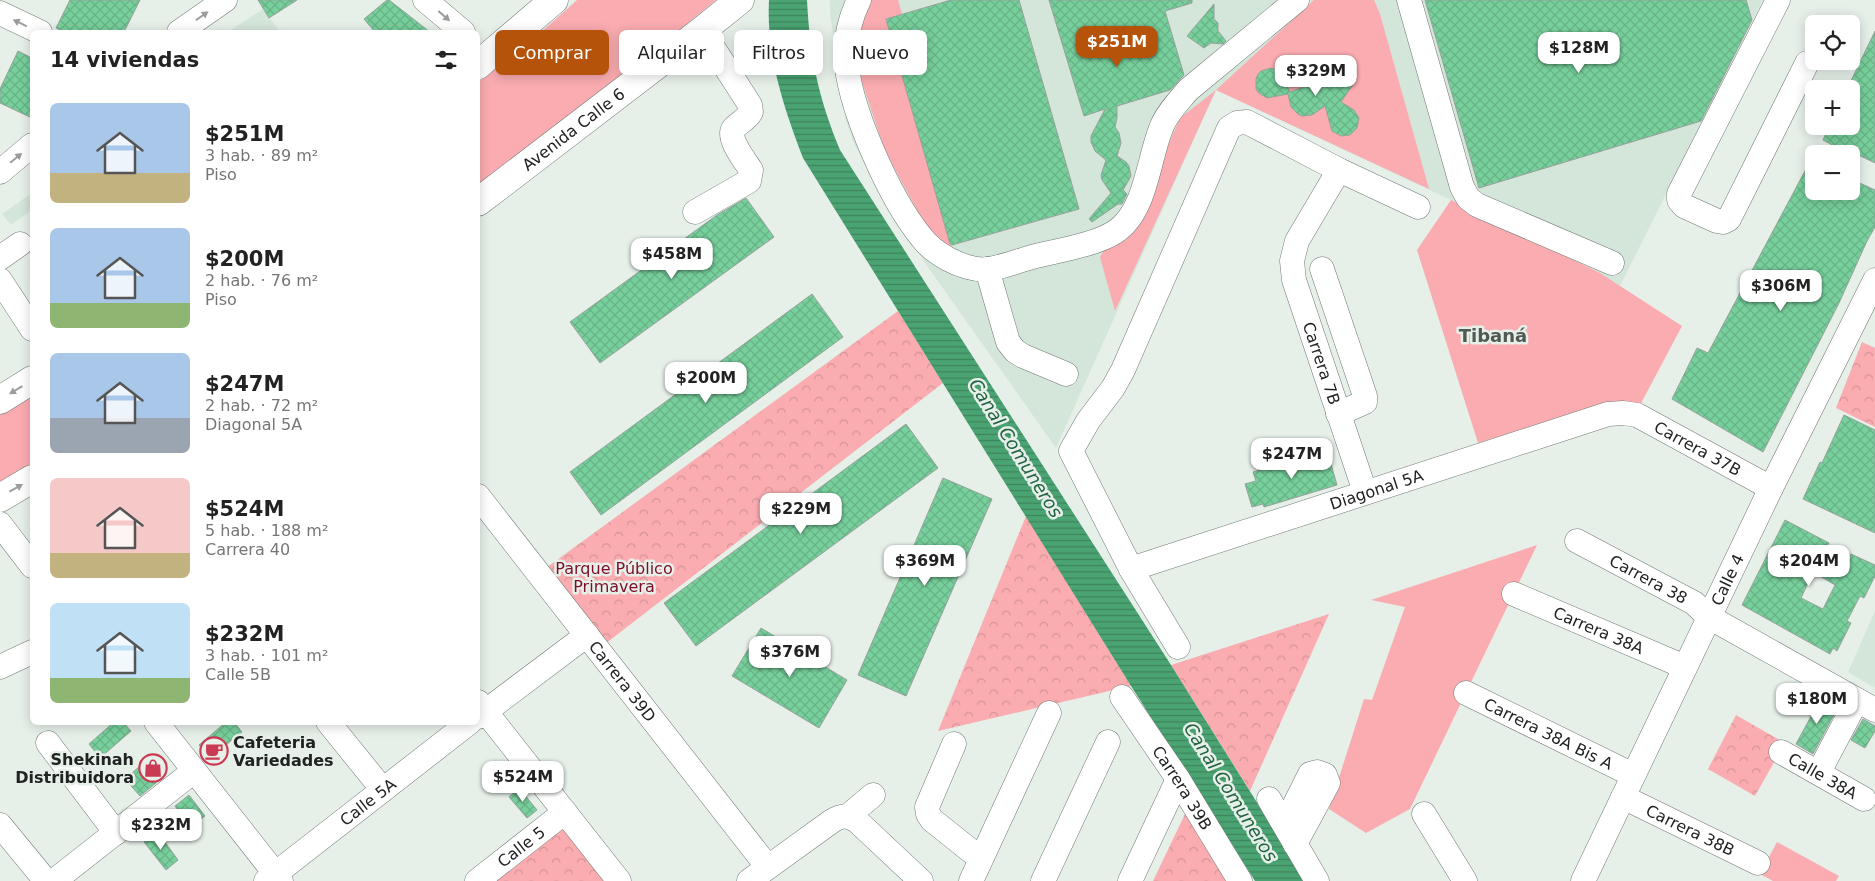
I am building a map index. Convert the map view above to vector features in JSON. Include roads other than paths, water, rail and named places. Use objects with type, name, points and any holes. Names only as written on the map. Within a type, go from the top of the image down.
[{"type":"main road","points":[[481,55],[554,0]]},
{"type":"main road","name":"Avenida Calle 6","points":[[702,30],[730,5]]},
{"type":"main road","name":"Avenida Calle 6","points":[[480,200],[644,75]]},
{"type":"main road","points":[[0,400],[30,381]]},
{"type":"main road","points":[[0,498],[30,480]]},
{"type":"street","points":[[182,30],[225,0]]},
{"type":"street","points":[[425,0],[461,30]]},
{"type":"street","points":[[859,0],[851,16],[848,29],[846,57],[856,105],[882,171],[922,239],[948,259],[967,266],[987,269],[1096,240],[1116,231],[1130,216],[1142,193],[1162,126],[1175,106],[1188,90],[1296,0]]},
{"type":"street","points":[[1409,0],[1462,187],[1468,198],[1477,205],[1612,264]]},
{"type":"street","points":[[1778,0],[1679,194],[1679,200],[1684,206],[1717,221],[1723,222],[1729,219],[1805,66]]},
{"type":"street","points":[[0,13],[36,30]]},
{"type":"street","points":[[695,212],[749,181],[751,175],[751,170],[732,139],[734,128],[747,119],[751,112],[750,105],[724,65]]},
{"type":"street","points":[[1178,648],[1131,569],[1071,451],[1088,421],[1113,388],[1122,370],[1229,128],[1237,123],[1247,122],[1339,170],[1418,207]]},
{"type":"street","points":[[0,172],[30,147]]},
{"type":"street","name":"Carrera 7B","points":[[1339,170],[1297,241],[1292,261],[1294,280],[1365,492]]},
{"type":"street","points":[[0,258],[20,244]]},
{"type":"street","points":[[987,269],[1008,342],[1015,351],[1066,374]]},
{"type":"street","points":[[1322,269],[1365,396],[1365,402],[1338,414]]},
{"type":"street","points":[[0,280],[30,326]]},
{"type":"street","name":"Calle 4","points":[[1583,881],[1684,667],[1875,280]]},
{"type":"street","name":"Diagonal 5A","points":[[1131,569],[1608,414],[1623,413]]},
{"type":"street","name":"Carrera 37B","points":[[1623,413],[1637,415],[1771,488]]},
{"type":"street","name":"Carrera 39D","points":[[480,499],[767,866]]},
{"type":"street","points":[[0,524],[30,563]]},
{"type":"street","name":"Carrera 38","points":[[1577,541],[1694,603],[1709,617],[1866,705]]},
{"type":"street","name":"Carrera 38A","points":[[1514,594],[1684,667]]},
{"type":"street","name":"Calle 5A","points":[[480,711],[587,635]]},
{"type":"street","points":[[0,667],[30,653]]},
{"type":"street","name":"Carrera 38A Bis A","points":[[1466,693],[1633,775]]},
{"type":"street","name":"Carrera 39B","points":[[1122,697],[1178,779],[1240,881]]},
{"type":"street","points":[[1818,772],[1866,705]]},
{"type":"street","points":[[970,881],[1049,713]]},
{"type":"street","points":[[480,716],[565,812],[619,881]]},
{"type":"street","points":[[158,725],[274,879]]},
{"type":"street","points":[[330,725],[383,790]]},
{"type":"street","name":"Calle 5A","points":[[274,879],[462,725]]},
{"type":"street","points":[[1043,881],[1108,742]]},
{"type":"street","points":[[48,743],[116,833]]},
{"type":"street","points":[[954,744],[927,807],[928,814],[932,820],[981,859]]},
{"type":"street","name":"Calle 38A","points":[[1781,752],[1864,799]]},
{"type":"street","points":[[54,881],[194,770]]},
{"type":"street","points":[[1130,881],[1178,779]]},
{"type":"street","points":[[749,881],[767,866],[873,796]]},
{"type":"street","name":"Carrera 38B","points":[[1623,798],[1758,863]]},
{"type":"street","points":[[1269,799],[1317,881]]},
{"type":"street","name":"Calle 5","points":[[477,881],[565,812]]},
{"type":"street","points":[[1424,814],[1465,881]]},
{"type":"street","points":[[840,818],[857,821],[921,881]]},
{"type":"street","points":[[0,825],[46,881]]},
{"type":"water","points":[[769,0],[807,0],[809,30],[769,30]]},
{"type":"water","name":"Canal Comuneros","points":[[776,75],[816,75],[832,131],[840,150],[1171,665],[1306,881],[1255,881],[1131,686],[803,158],[789,120]]},
{"type":"place","name":"Cafeteria Variedades","points":[[214,751]]},
{"type":"place","name":"Shekinah Distribuidora","points":[[153,768]]},
{"type":"district","name":"Tibaná","points":[[1493,335]]},
{"type":"park label","name":"Parque Público Primavera","points":[[614,577]]}]
